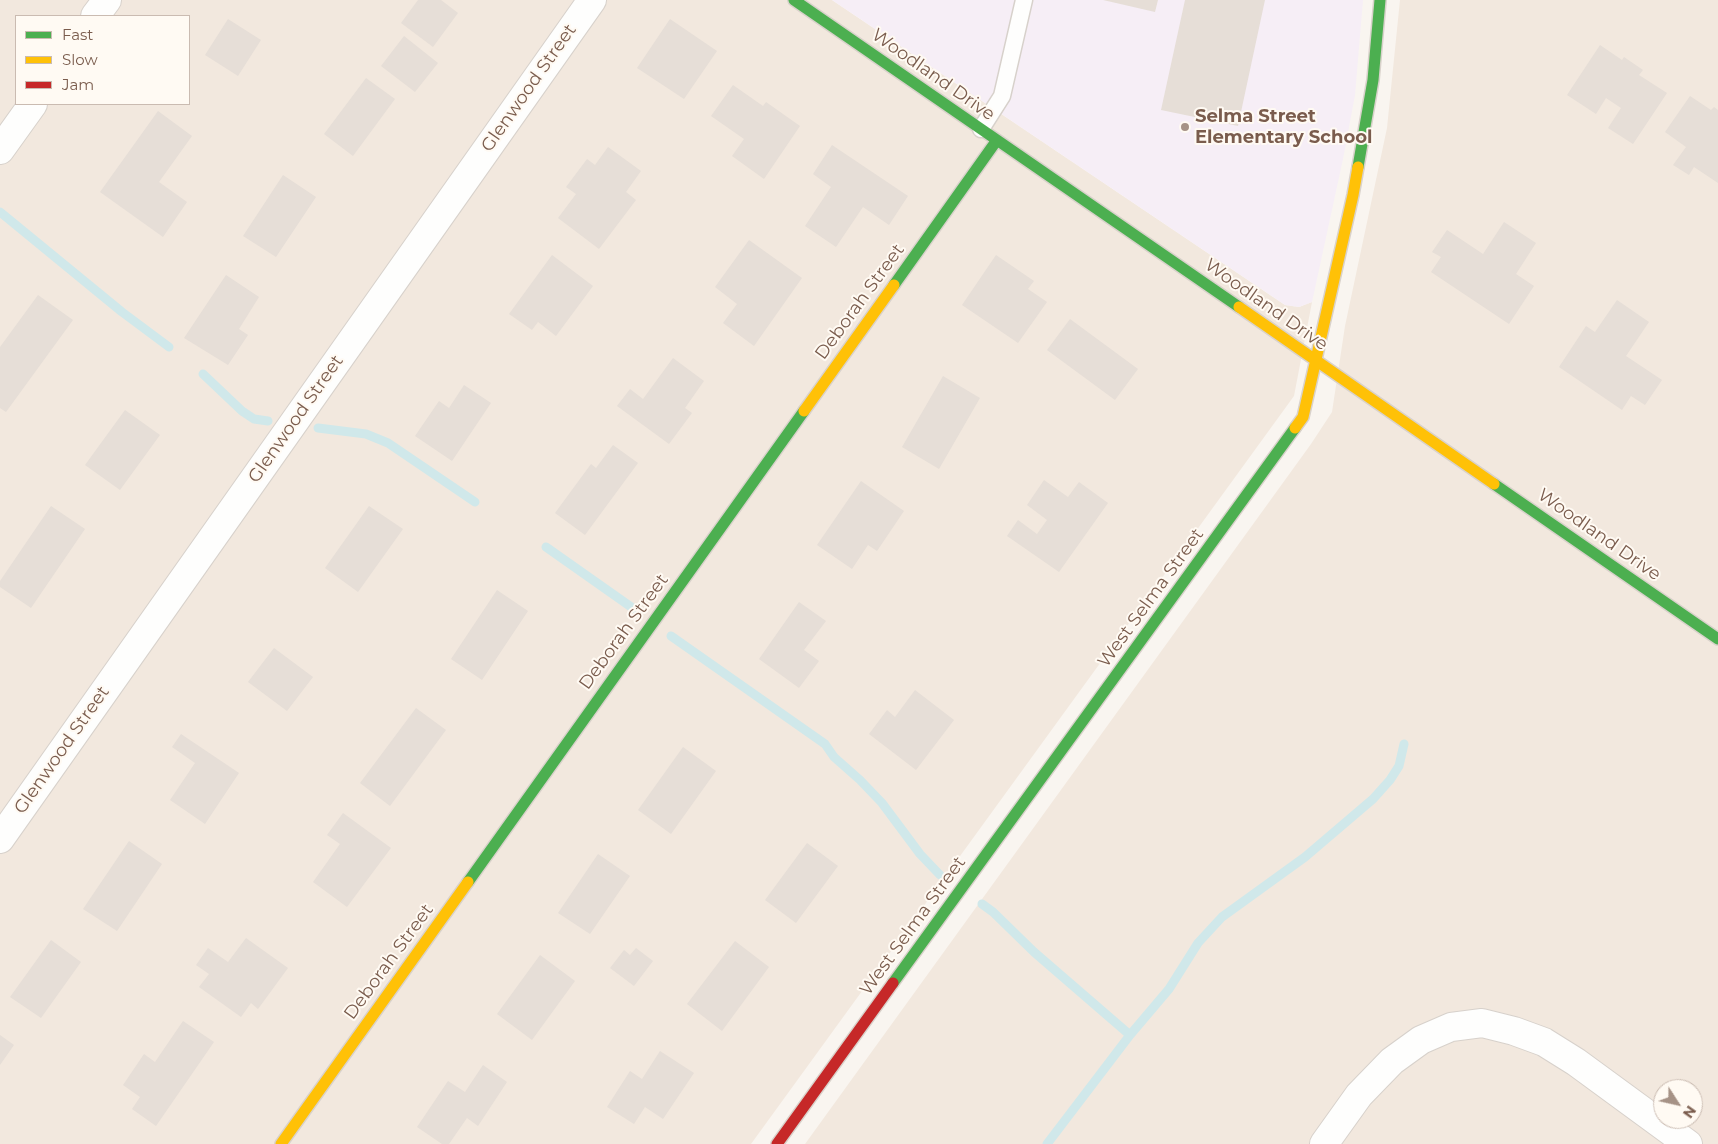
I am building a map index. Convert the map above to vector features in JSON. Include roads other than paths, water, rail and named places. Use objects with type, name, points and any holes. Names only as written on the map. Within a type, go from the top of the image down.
[{"type":"street","points":[[96,15],[107,0]]},
{"type":"street","name":"Glenwood Street","points":[[0,839],[592,0]]},
{"type":"street","name":"Woodland Drive","points":[[794,0],[1718,639]]},
{"type":"street","name":"West Selma Street","points":[[777,1144],[1303,417],[1353,195],[1373,80],[1380,0]]},
{"type":"street","points":[[0,150],[32,105]]},
{"type":"street","name":"Deborah Street","points":[[280,1144],[997,140]]},
{"type":"street","points":[[1324,1144],[1359,1095],[1392,1061],[1421,1040],[1451,1028],[1482,1023],[1514,1031],[1544,1042],[1576,1062],[1688,1144]]},
{"type":"lane","points":[[981,129],[1002,96],[1024,0]]},
{"type":"waterway","points":[[0,212],[122,312],[169,347]]},
{"type":"waterway","points":[[203,374],[242,411],[254,419],[268,421]]},
{"type":"waterway","points":[[318,428],[366,434],[388,443],[475,502]]},
{"type":"waterway","points":[[546,547],[634,609]]},
{"type":"waterway","points":[[671,636],[825,744],[834,757],[882,803],[920,854],[940,875]]},
{"type":"waterway","points":[[1047,1144],[1130,1035],[1169,989],[1198,943],[1222,917],[1305,857],[1373,799],[1390,780],[1399,766],[1404,744]]},
{"type":"waterway","points":[[982,904],[1130,1035]]},
{"type":"place","name":"Selma Street Elementary School","points":[[1185,127]]}]
